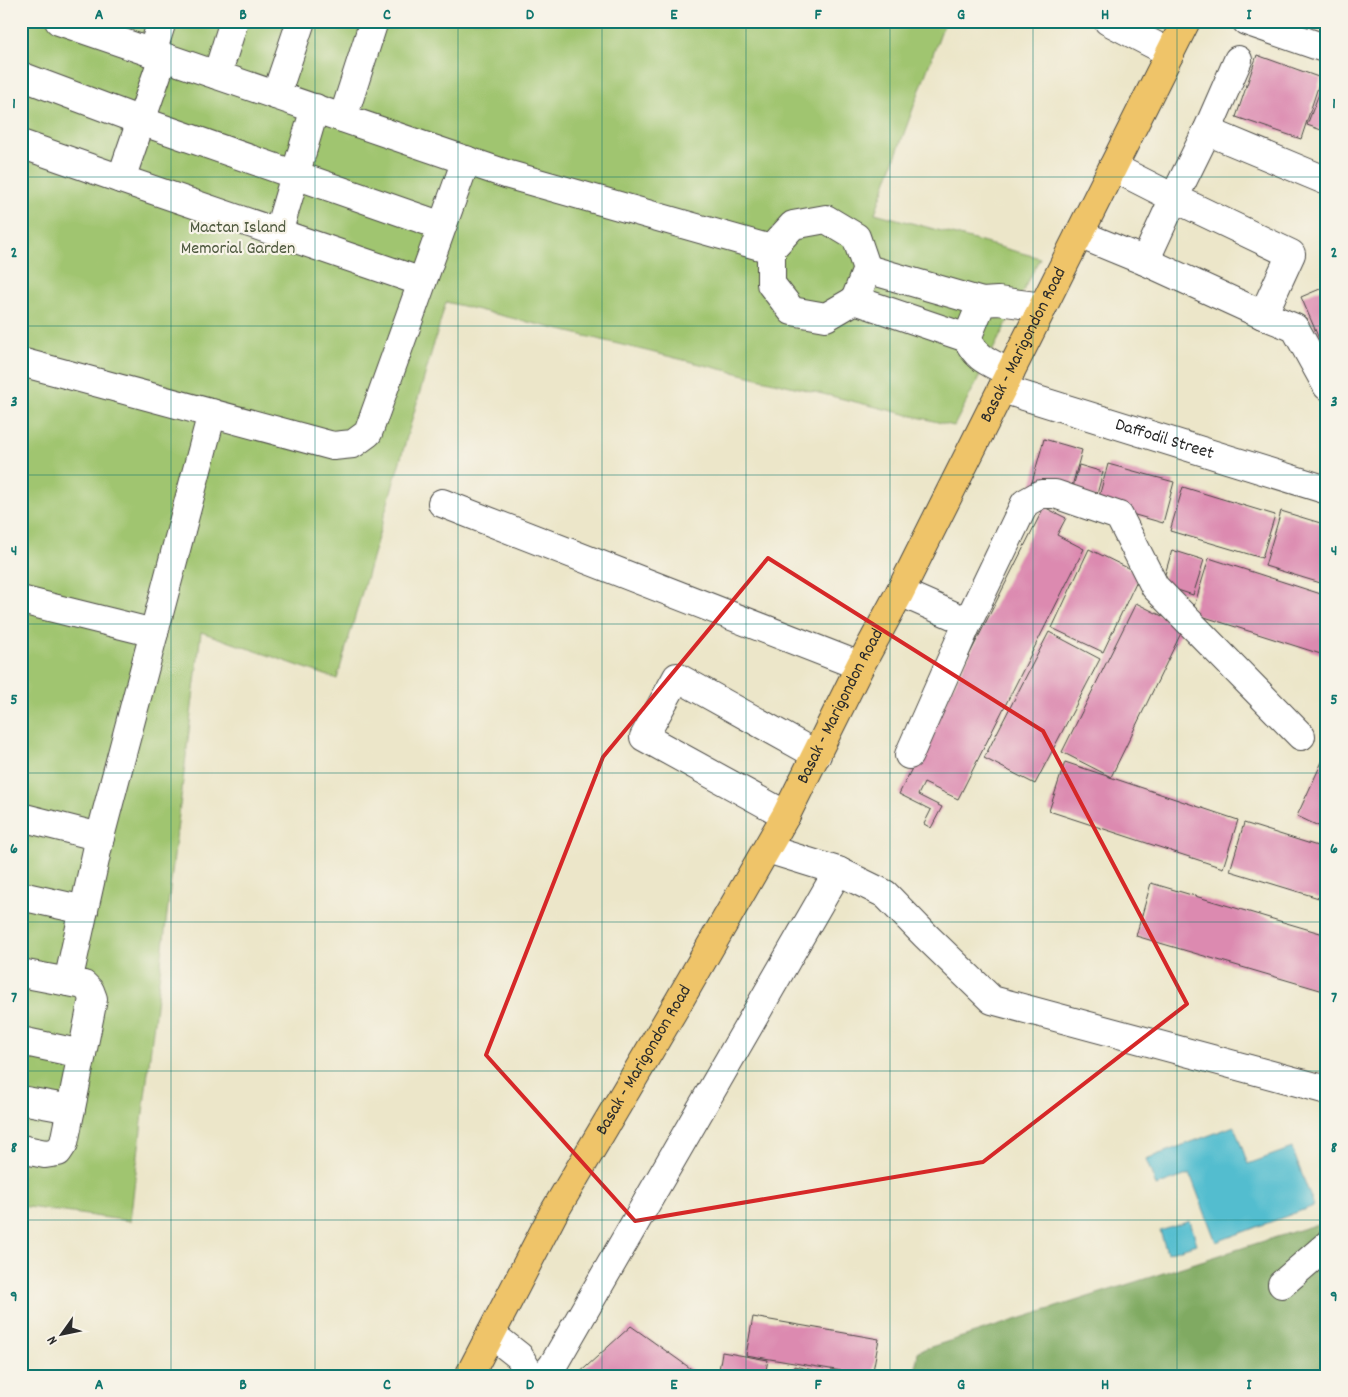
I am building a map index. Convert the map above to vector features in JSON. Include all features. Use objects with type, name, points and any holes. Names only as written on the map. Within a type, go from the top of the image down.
[{"type":"main road","name":"Basak - Marigondon Road","points":[[469,1376],[554,1214],[786,815],[1186,21]]},
{"type":"street","points":[[58,21],[88,26],[158,55],[506,174],[771,249]]},
{"type":"street","points":[[121,179],[141,121],[158,55],[162,21]]},
{"type":"street","points":[[217,75],[234,21]]},
{"type":"street","points":[[276,95],[301,21]]},
{"type":"street","points":[[343,118],[374,21]]},
{"type":"street","points":[[1108,21],[1170,53]]},
{"type":"street","points":[[1246,21],[1327,49]]},
{"type":"street","points":[[1145,261],[1207,131],[1238,60]]},
{"type":"street","points":[[21,76],[141,121],[442,226]]},
{"type":"street","points":[[278,233],[315,108]]},
{"type":"street","points":[[1207,131],[1327,181]]},
{"type":"street","points":[[21,144],[422,282]]},
{"type":"street","points":[[21,362],[333,446],[353,444],[368,433],[466,160]]},
{"type":"street","points":[[1113,168],[1291,254],[1262,315]]},
{"type":"street","points":[[826,219],[856,237],[867,268],[855,300],[826,317],[792,311],[771,284],[771,249],[793,225],[826,219]]},
{"type":"street","points":[[1079,234],[1145,261],[1262,315],[1296,328],[1327,386]]},
{"type":"street","points":[[867,268],[982,302],[998,301],[1043,307]]},
{"type":"street","points":[[855,300],[967,338],[982,302]]},
{"type":"street","name":"Daffodil Street","points":[[967,338],[972,349],[979,357],[1006,381],[1327,490]]},
{"type":"street","points":[[68,982],[100,837],[212,413]]},
{"type":"street","points":[[909,755],[968,622],[1025,503],[1041,494],[1055,494],[1120,516],[1155,587],[1301,736]]},
{"type":"street","points":[[442,503],[860,666]]},
{"type":"street","points":[[900,592],[968,622]]},
{"type":"street","points":[[21,600],[154,633]]},
{"type":"street","points":[[786,815],[644,737],[677,677],[817,755]]},
{"type":"street","points":[[21,818],[100,837]]},
{"type":"street","points":[[767,849],[838,872],[885,894],[992,1000],[1327,1090]]},
{"type":"street","points":[[544,1376],[838,872]]},
{"type":"street","points":[[21,896],[84,910]]},
{"type":"street","points":[[21,973],[84,985],[90,991],[93,999],[64,1143],[58,1152],[45,1154],[21,1149]]},
{"type":"street","points":[[21,1041],[82,1054]]},
{"type":"street","points":[[21,1100],[71,1109]]},
{"type":"street","points":[[1282,1284],[1327,1245]]},
{"type":"street","points":[[491,1334],[519,1356],[531,1376]]},
{"type":"highlighted area","points":[[768,558],[1043,731],[1187,1004],[983,1162],[635,1221],[486,1055],[603,757]]},
{"type":"green space","name":"Mactan Island Memorial Garden","points":[[21,21],[945,21],[875,213],[1040,258],[954,426],[446,302],[337,679],[201,632],[130,1221],[21,1206]]},
{"type":"green space","points":[[1327,1221],[1327,1376],[915,1376],[918,1351]]},
{"type":"water","points":[[1234,1126],[1248,1164],[1292,1148],[1314,1206],[1216,1242],[1190,1174],[1156,1186],[1146,1159]]},
{"type":"water","points":[[1190,1221],[1197,1244],[1167,1253],[1160,1231]]},
{"type":"building","points":[[1257,55],[1321,78],[1301,139],[1236,117]]},
{"type":"building","points":[[1327,73],[1327,132],[1307,125]]},
{"type":"building","points":[[1327,286],[1327,357],[1301,297]]},
{"type":"building","points":[[1044,439],[1082,450],[1069,497],[1031,486]]},
{"type":"building","points":[[1108,464],[1174,482],[1163,523],[1097,504]]},
{"type":"building","points":[[1079,465],[1103,472],[1096,498],[1072,491]]},
{"type":"building","points":[[1183,487],[1275,515],[1262,558],[1170,531]]},
{"type":"building","points":[[1044,507],[1066,518],[1057,535],[1084,549],[958,799],[924,783],[918,795],[942,807],[931,828],[924,824],[931,810],[899,794]]},
{"type":"building","points":[[1281,511],[1327,525],[1327,585],[1265,566]]},
{"type":"building","points":[[1089,549],[1140,574],[1103,652],[1052,628]]},
{"type":"building","points":[[1172,550],[1204,560],[1193,595],[1162,585]]},
{"type":"building","points":[[1209,558],[1327,596],[1327,656],[1192,613]]},
{"type":"building","points":[[1136,603],[1184,627],[1111,777],[1062,752]]},
{"type":"building","points":[[1049,632],[1100,659],[1035,784],[984,758]]},
{"type":"building","points":[[1327,751],[1327,830],[1297,816]]},
{"type":"building","points":[[1065,762],[1238,820],[1223,868],[1049,811]]},
{"type":"building","points":[[1244,823],[1327,849],[1327,884],[1322,899],[1230,871]]},
{"type":"building","points":[[1151,883],[1327,935],[1327,992],[1136,936]]},
{"type":"building","points":[[753,1317],[879,1339],[872,1376],[746,1355]]},
{"type":"building","points":[[631,1326],[697,1373],[695,1376],[576,1376]]},
{"type":"building","points":[[722,1352],[768,1360],[766,1370],[791,1376],[718,1376]]},
{"type":"building","points":[[794,1366],[832,1374],[832,1376],[793,1376]]}]
